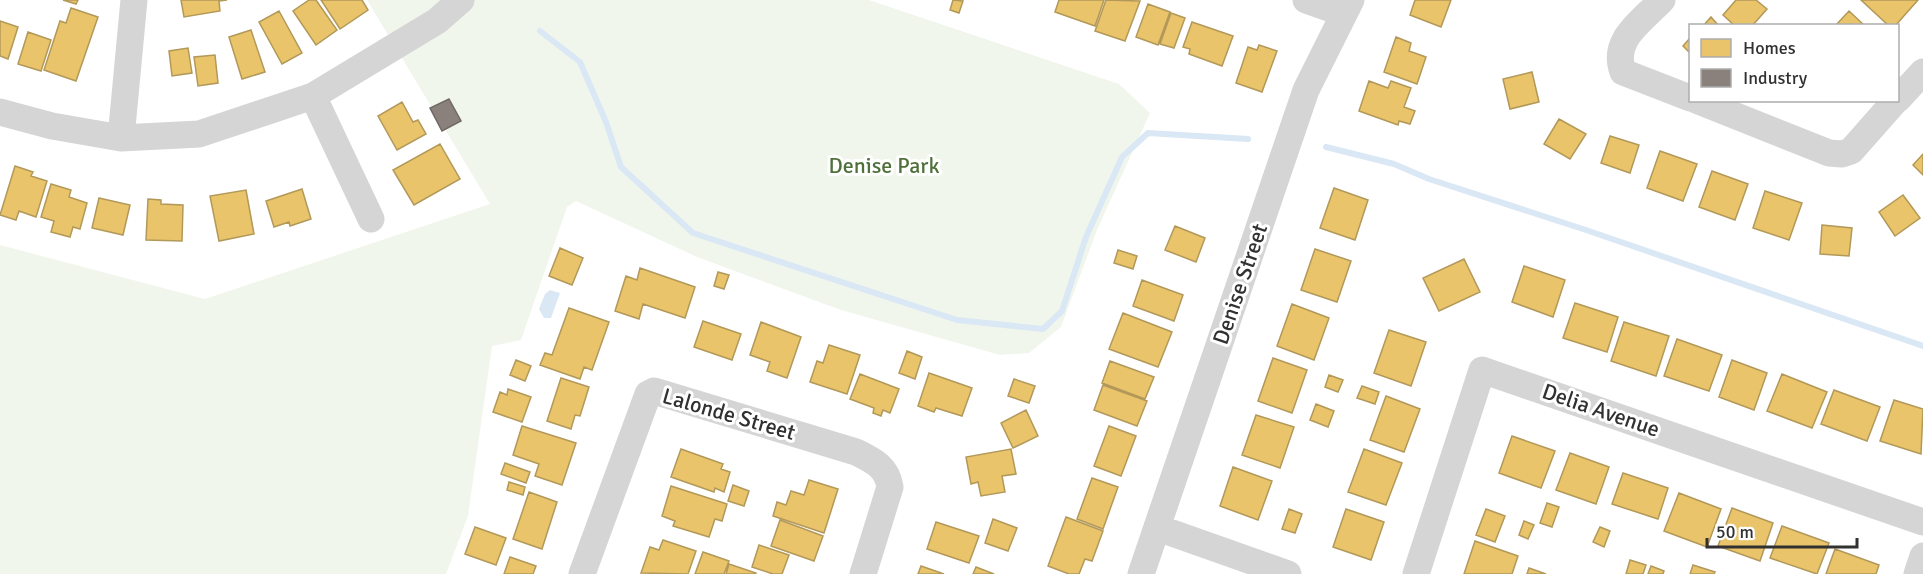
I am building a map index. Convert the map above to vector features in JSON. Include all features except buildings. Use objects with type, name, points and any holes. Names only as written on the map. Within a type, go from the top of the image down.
[{"type":"street","points":[[121,138],[134,0]]},
{"type":"street","points":[[0,112],[52,126],[121,138],[199,134],[313,96],[437,21],[461,0]]},
{"type":"street","points":[[1306,0],[1347,7]]},
{"type":"street","points":[[1662,0],[1620,45],[1619,61],[1623,72],[1689,98]]},
{"type":"street","name":"Denise Street","points":[[1141,574],[1306,90],[1347,7]]},
{"type":"street","points":[[1899,98],[1923,72]]},
{"type":"street","points":[[313,96],[371,219]]},
{"type":"street","points":[[1701,102],[1829,153],[1842,154],[1851,151],[1895,102]]},
{"type":"street","name":"Delia Avenue","points":[[1416,574],[1482,370],[1923,522]]},
{"type":"street","name":"Lalonde Street","points":[[582,574],[636,422],[648,394],[654,391],[846,448],[876,462],[888,474],[890,488],[863,574]]},
{"type":"street","points":[[1158,528],[1288,574]]},
{"type":"street","points":[[1917,574],[1923,556]]},
{"type":"green space","name":"Denise Park","points":[[367,0],[869,0],[1119,84],[1150,113],[1097,230],[1061,327],[1029,353],[1000,355],[841,310],[697,257],[576,201],[567,207],[521,340],[492,346],[468,516],[446,574],[0,574],[0,245],[205,299],[490,204]]},
{"type":"shaded area","points":[[550,290],[560,293],[551,318],[544,318],[539,309],[545,294]]},
{"type":"waterway","points":[[540,31],[580,62],[606,122],[621,167],[693,233],[957,320],[1043,329],[1062,311],[1086,237],[1122,157],[1148,133],[1248,139]]},
{"type":"waterway","points":[[1326,147],[1394,164],[1429,179],[1586,230],[1923,346]]}]
